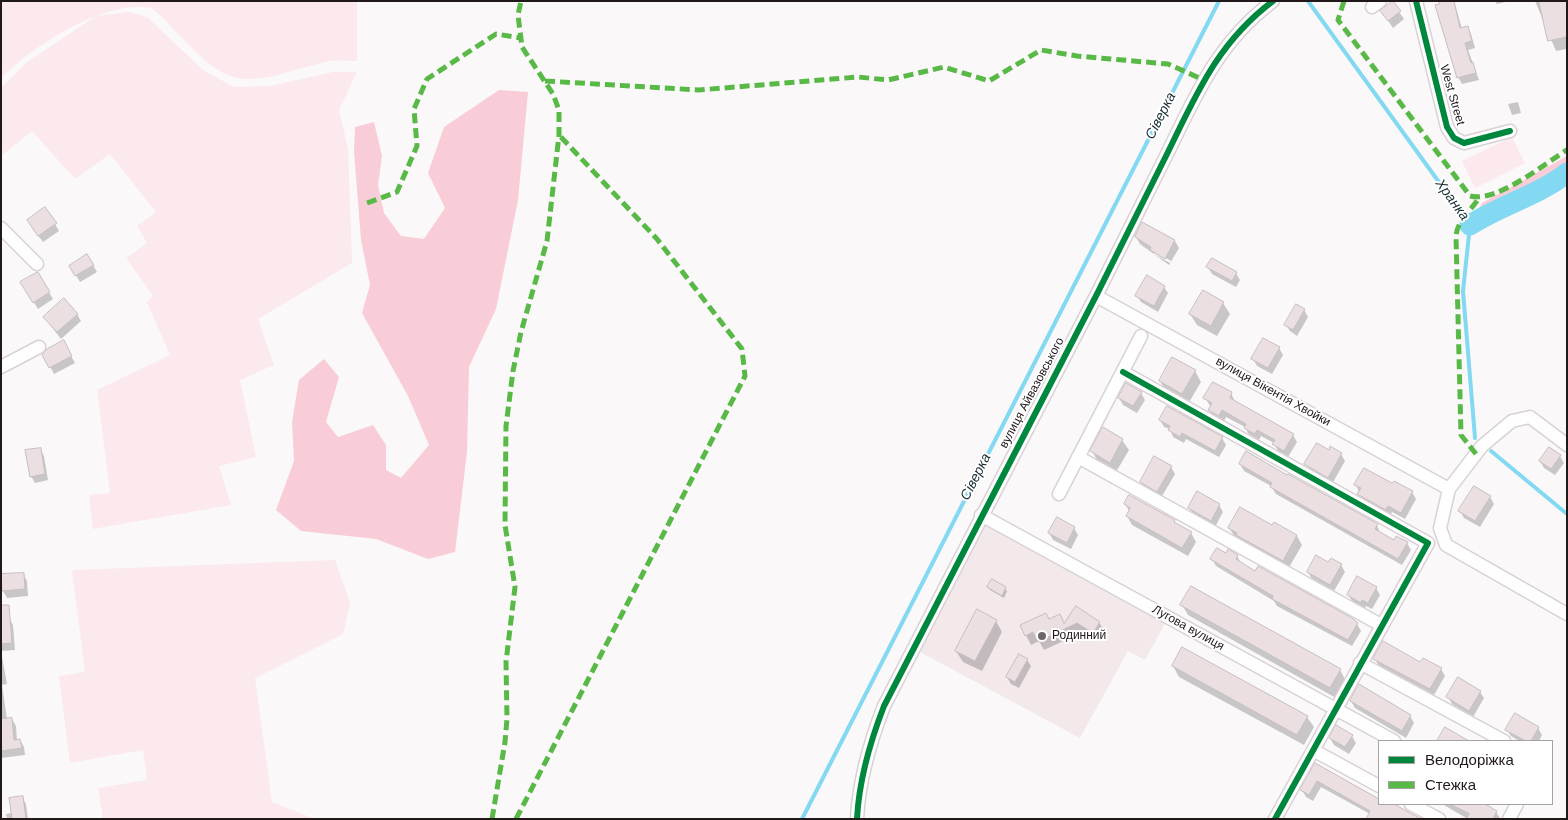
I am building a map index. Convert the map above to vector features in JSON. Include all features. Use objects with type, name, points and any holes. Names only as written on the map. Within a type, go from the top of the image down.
[{"type":"street","name":"вулиця Айвазовського","points":[[857,819],[863,772],[872,737],[884,706],[981,515],[1096,296],[1204,80],[1226,46],[1249,19],[1273,1]]},
{"type":"street","name":"West Street","points":[[1416,1],[1448,127],[1454,138],[1464,143],[1510,131]]},
{"type":"street","points":[[1,228],[37,264]]},
{"type":"street","name":"вулиця Вікентія Хвойки","points":[[1096,296],[1449,489]]},
{"type":"street","points":[[1059,494],[1141,336]]},
{"type":"street","points":[[1,367],[39,347]]},
{"type":"street","points":[[1123,372],[1428,543],[1275,819]]},
{"type":"street","points":[[1567,445],[1530,417],[1512,420],[1482,446],[1449,489],[1440,528],[1446,545],[1567,614]]},
{"type":"street","points":[[1078,457],[1381,625]]},
{"type":"street","name":"Лугова вулиця","points":[[981,515],[1392,740]]},
{"type":"street","points":[[1360,664],[1502,740]]},
{"type":"street","points":[[1313,750],[1378,785]]},
{"type":"street","points":[[1414,805],[1439,819]]},
{"type":"shaded area","points":[[1,1],[357,1],[357,61],[331,61],[273,76],[249,79],[238,78],[213,67],[192,49],[162,17],[150,8],[131,7],[90,18],[70,28],[31,53],[1,78]]},
{"type":"shaded area","points":[[129,12],[147,17],[203,70],[234,87],[270,86],[333,72],[357,72],[339,110],[348,149],[352,263],[258,319],[274,365],[240,380],[256,457],[219,466],[231,505],[93,529],[89,495],[110,493],[97,390],[170,355],[147,302],[153,296],[126,258],[147,243],[137,226],[156,212],[110,154],[75,179],[32,131],[1,156],[1,88],[26,63],[96,16]]},
{"type":"shaded area","points":[[499,90],[528,92],[518,200],[496,309],[469,367],[467,452],[455,552],[428,559],[376,539],[301,531],[276,510],[294,461],[292,422],[299,380],[324,359],[339,377],[326,422],[338,437],[373,425],[386,445],[386,470],[401,478],[429,445],[408,396],[362,313],[370,285],[361,240],[354,152],[355,127],[374,122],[382,156],[378,185],[384,213],[401,236],[424,239],[445,208],[428,173],[444,127]]},
{"type":"shaded area","points":[[1512,137],[1525,163],[1475,188],[1462,161]]},
{"type":"shaded area","points":[[1567,156],[1567,179],[1509,213],[1478,211],[1482,203]]},
{"type":"shaded area","name":"Родинний","points":[[984,523],[1166,622],[1145,660],[1128,651],[1080,738],[918,651]]},
{"type":"shaded area","points":[[335,560],[350,603],[343,634],[255,678],[272,802],[315,819],[103,819],[98,788],[147,780],[143,750],[70,763],[59,676],[85,672],[72,570]]},
{"type":"building","points":[[1393,1],[1401,11],[1388,21],[1380,11]]},
{"type":"building","points":[[1439,1],[1454,1],[1460,28],[1468,26],[1472,41],[1465,43],[1476,73],[1457,78],[1435,5],[1439,4]]},
{"type":"building","points":[[1539,1],[1567,1],[1567,37],[1548,41]]},
{"type":"building","points":[[45,207],[57,223],[38,236],[27,220]]},
{"type":"building","points":[[1142,222],[1175,240],[1165,259],[1150,250],[1151,247],[1135,237]]},
{"type":"building","points":[[87,254],[94,265],[75,276],[69,266]]},
{"type":"building","points":[[1212,258],[1237,272],[1232,281],[1206,267]]},
{"type":"building","points":[[38,272],[50,292],[33,303],[20,282]]},
{"type":"building","points":[[1147,275],[1165,286],[1154,306],[1135,296]]},
{"type":"building","points":[[1203,290],[1224,302],[1211,326],[1189,314]]},
{"type":"building","points":[[64,298],[78,314],[57,332],[43,317]]},
{"type":"building","points":[[1296,304],[1305,309],[1293,330],[1284,325]]},
{"type":"building","points":[[1263,338],[1280,347],[1268,368],[1251,359]]},
{"type":"building","points":[[64,340],[72,356],[49,368],[42,355],[47,349]]},
{"type":"building","points":[[1172,357],[1196,370],[1182,394],[1159,381]]},
{"type":"building","points":[[1213,382],[1232,392],[1230,398],[1294,434],[1284,451],[1272,444],[1275,440],[1257,430],[1255,434],[1244,428],[1246,424],[1222,410],[1219,416],[1208,410],[1212,403],[1203,398]]},
{"type":"building","points":[[1126,383],[1142,392],[1133,406],[1118,398]]},
{"type":"building","points":[[1167,406],[1223,437],[1215,451],[1182,433],[1180,437],[1168,430],[1170,426],[1159,420]]},
{"type":"building","points":[[1103,427],[1123,439],[1110,463],[1090,451]]},
{"type":"building","points":[[1317,443],[1329,450],[1330,446],[1342,453],[1328,478],[1304,464]]},
{"type":"building","points":[[1549,447],[1561,455],[1551,469],[1539,461]]},
{"type":"building","points":[[41,448],[45,474],[30,477],[25,450]]},
{"type":"building","points":[[1246,451],[1378,524],[1375,529],[1394,540],[1396,536],[1408,542],[1398,559],[1270,487],[1272,483],[1239,464]]},
{"type":"building","points":[[1154,456],[1172,466],[1157,492],[1140,482]]},
{"type":"building","points":[[1364,468],[1392,483],[1394,481],[1413,491],[1401,513],[1388,506],[1386,510],[1357,494],[1361,488],[1354,485]]},
{"type":"building","points":[[1474,486],[1491,496],[1475,521],[1458,511]]},
{"type":"building","points":[[1197,491],[1220,504],[1211,521],[1188,508]]},
{"type":"building","points":[[1129,495],[1175,520],[1174,522],[1192,532],[1182,548],[1126,516],[1130,508],[1124,504]]},
{"type":"building","points":[[1240,507],[1272,525],[1274,522],[1297,535],[1283,561],[1236,535],[1237,533],[1228,528]]},
{"type":"building","points":[[1057,517],[1075,527],[1067,543],[1048,533]]},
{"type":"building","points":[[1217,548],[1226,553],[1228,549],[1238,555],[1236,559],[1255,571],[1258,566],[1352,618],[1358,623],[1348,640],[1272,599],[1273,596],[1210,559]]},
{"type":"building","points":[[1316,555],[1328,562],[1331,558],[1342,564],[1330,585],[1307,572]]},
{"type":"building","points":[[24,573],[25,589],[2,591],[1,574]]},
{"type":"building","points":[[1357,576],[1377,587],[1368,603],[1362,600],[1361,603],[1347,595]]},
{"type":"building","points":[[992,579],[1006,587],[1002,596],[987,587]]},
{"type":"building","points":[[1191,586],[1341,669],[1330,688],[1180,605]]},
{"type":"building","points":[[1,605],[9,605],[12,643],[1,644]]},
{"type":"building","points":[[1076,606],[1100,622],[1093,633],[1077,623],[1038,642],[1033,632],[1025,636],[1020,625],[1046,613],[1049,619],[1060,614],[1064,623]]},
{"type":"building","points":[[977,609],[997,620],[975,661],[955,651]]},
{"type":"building","points":[[1383,641],[1420,662],[1423,658],[1442,668],[1430,689],[1373,659]]},
{"type":"building","points":[[1182,647],[1308,716],[1297,735],[1172,666]]},
{"type":"building","points":[[1019,654],[1028,659],[1015,682],[1006,677]]},
{"type":"building","points":[[1458,677],[1481,691],[1469,711],[1446,697]]},
{"type":"building","points":[[1359,684],[1411,715],[1402,731],[1350,701]]},
{"type":"building","points":[[1515,713],[1539,727],[1532,740],[1524,740],[1505,730]]},
{"type":"building","points":[[12,718],[14,740],[20,739],[22,748],[1,751],[1,719]]},
{"type":"building","points":[[1336,725],[1353,735],[1345,747],[1329,738]]},
{"type":"building","points":[[1445,727],[1467,740],[1438,740]]},
{"type":"building","points":[[1315,763],[1378,798],[1378,805],[1396,805],[1421,819],[1366,819],[1370,811],[1317,781],[1309,795],[1300,790]]},
{"type":"building","points":[[23,796],[26,819],[12,819],[9,798]]},
{"type":"building","points":[[1452,805],[1487,805],[1497,811],[1493,819],[1466,819],[1469,814]]},
{"type":"waterway","name":"Сіверка","points":[[802,819],[1219,1]]},
{"type":"waterway","name":"Хранка","points":[[1308,1],[1470,225],[1463,291],[1475,438]]},
{"type":"waterway","points":[[1470,225],[1544,188],[1567,173]]},
{"type":"waterway","name":"Хранка","points":[[1491,451],[1567,514]]},
{"type":"marked path","points":[[492,819],[505,742],[507,719],[506,662],[515,587],[505,525],[506,426],[513,371],[521,332],[547,241],[559,135],[559,110],[553,94],[522,47],[518,15],[521,1]]},
{"type":"marked path","points":[[1344,1],[1338,20],[1470,196],[1481,197],[1506,188],[1533,173],[1567,150]]},
{"type":"marked path","points":[[367,203],[397,192],[417,146],[414,109],[427,79],[496,34],[521,38]]},
{"type":"marked path","points":[[545,81],[699,90],[858,77],[888,80],[944,67],[989,81],[1041,50],[1077,56],[1168,64],[1204,80]]},
{"type":"marked path","points":[[516,819],[745,376],[742,349],[657,239],[559,135]]},
{"type":"marked path","points":[[1476,454],[1461,435],[1456,237],[1461,221],[1479,198]]},
{"type":"cycle path","points":[[857,819],[866,761],[884,706],[1071,346],[1198,91],[1222,52],[1237,34],[1273,1]]},
{"type":"cycle path","points":[[1416,1],[1447,127],[1454,138],[1464,143],[1510,131]]},
{"type":"cycle path","points":[[1123,372],[1428,543],[1275,819]]},
{"type":"place","name":"Родинний","points":[[1042,636]]}]
